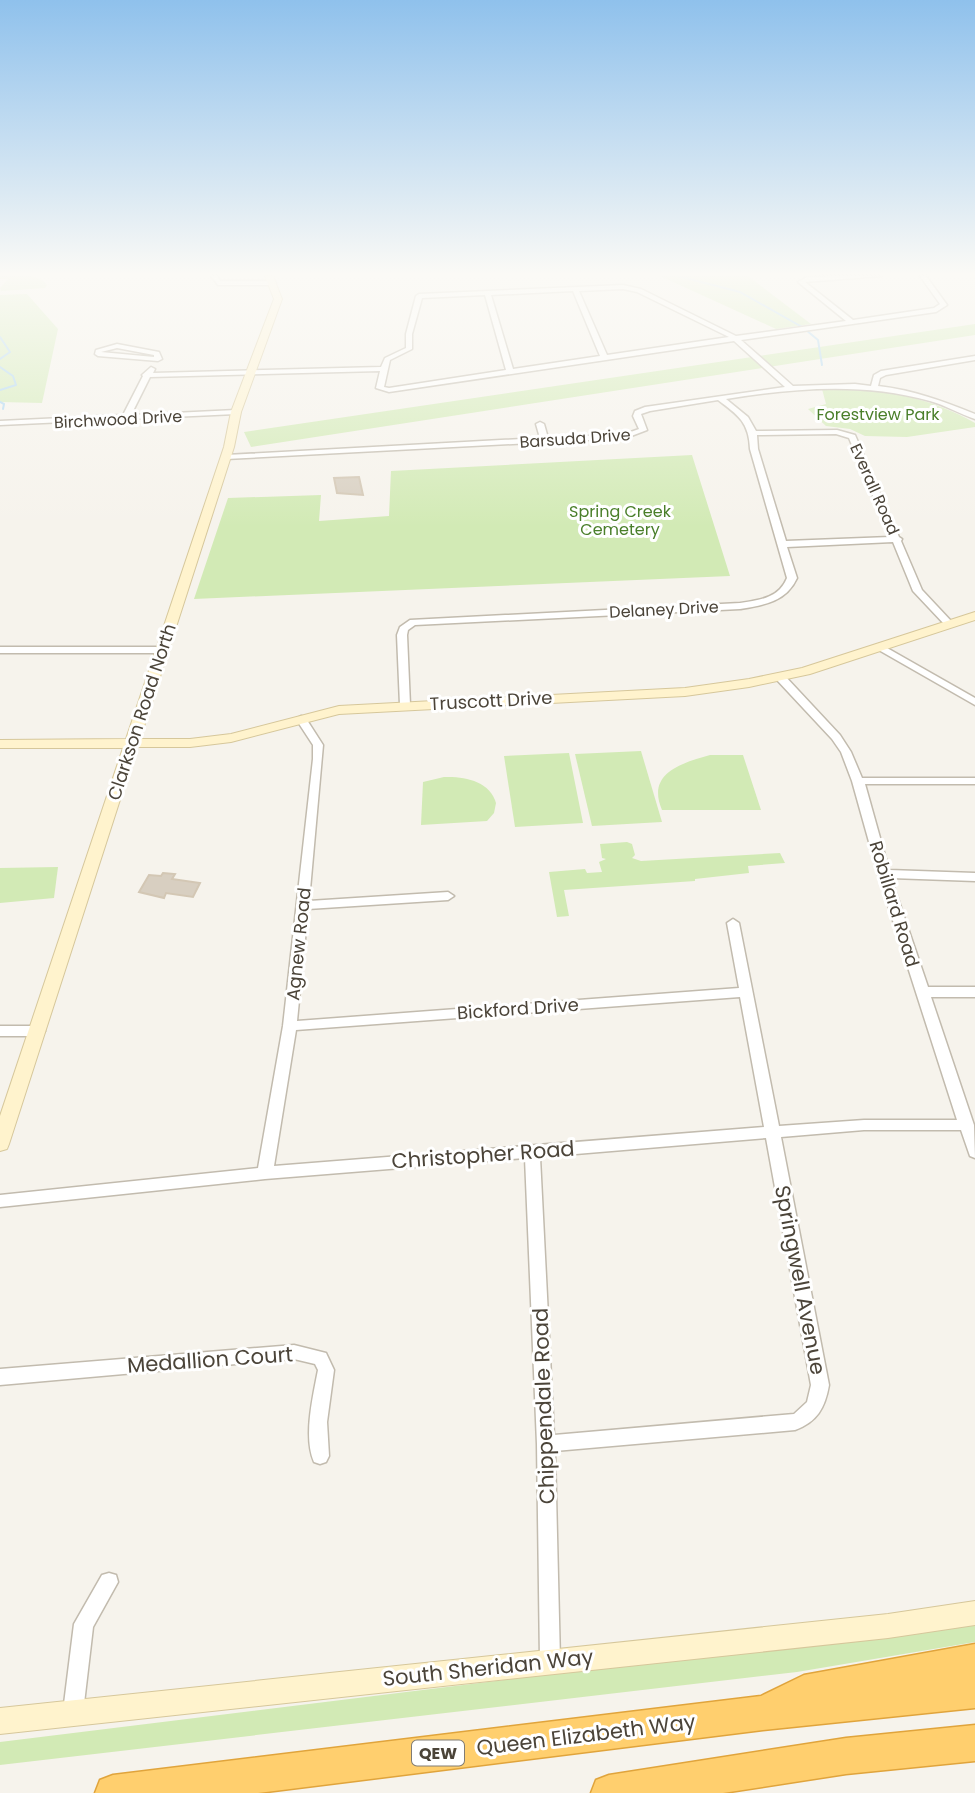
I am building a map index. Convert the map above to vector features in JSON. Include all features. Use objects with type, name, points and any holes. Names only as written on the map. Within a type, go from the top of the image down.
[{"type":"highway","points":[[763,1713],[804,1692],[975,1661]]},
{"type":"highway","name":"Queen Elizabeth Way","points":[[113,1793],[763,1713],[975,1691]]},
{"type":"highway","points":[[609,1793],[846,1756],[975,1743]]},
{"type":"street","points":[[125,418],[146,375],[157,360]]},
{"type":"street","name":"Clarkson Road North","points":[[0,1144],[226,457],[236,412],[257,360]]},
{"type":"street","points":[[387,360],[383,369],[385,377],[380,388],[389,390],[586,360]]},
{"type":"street","points":[[507,360],[510,371]]},
{"type":"street","points":[[759,360],[766,370],[790,387]]},
{"type":"street","points":[[874,388],[877,377],[884,373],[965,360]]},
{"type":"street","points":[[146,375],[383,369]]},
{"type":"street","name":"Barsuda Drive","points":[[226,457],[633,435],[643,430],[638,413],[790,387],[835,385],[874,388],[926,398],[975,417]]},
{"type":"street","points":[[720,398],[745,417],[755,433]]},
{"type":"street","name":"Birchwood Drive","points":[[0,423],[236,412]]},
{"type":"street","points":[[540,424],[545,441]]},
{"type":"street","name":"Everall Road","points":[[755,433],[837,432],[852,437],[898,539],[918,591],[949,624]]},
{"type":"street","name":"Delaney Drive","points":[[405,705],[402,635],[403,629],[413,622],[756,604],[774,599],[790,586],[792,578],[754,449],[755,433]]},
{"type":"street","points":[[784,544],[898,539]]},
{"type":"street","name":"Truscott Drive","points":[[0,744],[212,742],[340,710],[685,692],[780,677],[975,616]]},
{"type":"street","points":[[880,647],[975,702]]},
{"type":"street","points":[[0,650],[163,650]]},
{"type":"street","name":"Robillard Road","points":[[780,677],[836,737],[858,781],[884,874],[975,1152]]},
{"type":"street","name":"Agnew Road","points":[[265,1172],[290,1026],[318,745],[313,733],[301,719]]},
{"type":"street","points":[[858,781],[975,781]]},
{"type":"street","points":[[884,874],[975,877]]},
{"type":"street","points":[[304,905],[448,896]]},
{"type":"street","name":"Springwell Avenue","points":[[546,1444],[795,1422],[807,1417],[818,1402],[820,1385],[733,923]]},
{"type":"street","name":"Bickford Drive","points":[[290,1026],[745,992]]},
{"type":"street","points":[[922,992],[975,992]]},
{"type":"street","points":[[0,1031],[38,1031]]},
{"type":"street","name":"Christopher Road","points":[[0,1201],[265,1172],[532,1151],[864,1125],[967,1125]]},
{"type":"street","name":"Chippendale Road","points":[[532,1151],[546,1444],[550,1661]]},
{"type":"street","name":"Medallion Court","points":[[0,1377],[294,1352],[309,1353],[320,1358],[326,1370],[318,1422],[320,1456]]},
{"type":"street","points":[[73,1712],[84,1624],[109,1582]]},
{"type":"street","name":"South Sheridan Way","points":[[0,1721],[888,1626],[975,1613]]},
{"type":"green space","points":[[0,360],[51,360],[42,403],[0,402]]},
{"type":"green space","points":[[734,360],[816,360],[251,447],[244,432]]},
{"type":"green space","name":"Forestview Park","points":[[822,389],[901,395],[957,413],[975,423],[975,427],[907,437],[865,436],[850,429],[826,426],[808,409],[826,404]]},
{"type":"green space","name":"Spring Creek Cemetery","points":[[692,455],[730,576],[194,599],[228,498],[321,495],[319,521],[389,516],[391,471]]},
{"type":"green space","points":[[641,751],[662,822],[592,826],[575,754]]},
{"type":"green space","points":[[569,753],[583,823],[515,827],[504,756]]},
{"type":"green space","points":[[710,755],[743,755],[761,810],[662,810],[658,797],[663,778],[678,766]]},
{"type":"green space","points":[[444,777],[468,779],[482,785],[496,803],[494,813],[487,821],[421,825],[423,782]]},
{"type":"green space","points":[[600,844],[632,844],[635,855],[632,858],[641,861],[780,853],[785,863],[748,866],[749,873],[695,881],[564,890],[569,916],[557,917],[549,872],[585,869],[587,873],[602,872],[599,862],[606,859],[602,858]]},
{"type":"green space","points":[[58,867],[54,898],[0,903],[0,868]]},
{"type":"green space","points":[[975,1624],[975,1642],[797,1672],[0,1765],[0,1742],[798,1644],[918,1634]]},
{"type":"building","points":[[359,477],[363,495],[337,493],[334,478]]},
{"type":"building","points":[[163,873],[175,874],[172,879],[200,883],[193,897],[166,893],[164,898],[139,892],[149,875],[161,876]]},
{"type":"waterway","points":[[821,360],[822,365]]},
{"type":"waterway","points":[[0,367],[13,376],[16,385],[0,390]]},
{"type":"waterway","points":[[0,402],[4,404],[3,409]]}]
